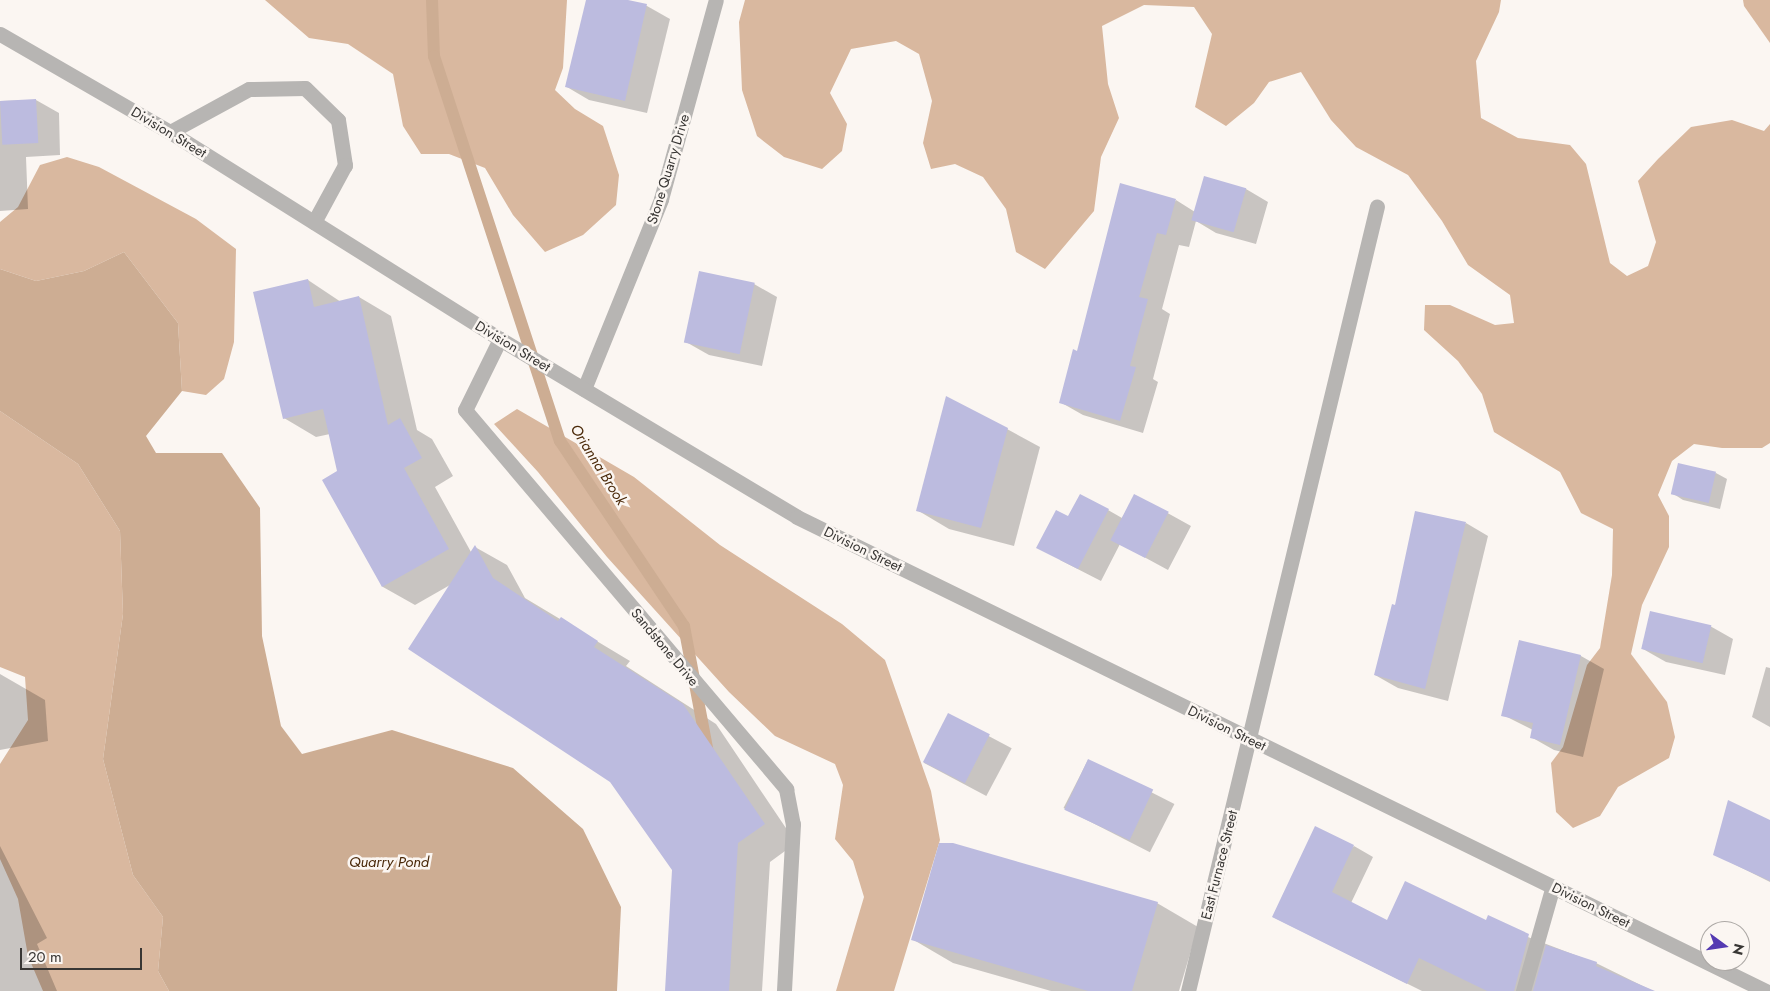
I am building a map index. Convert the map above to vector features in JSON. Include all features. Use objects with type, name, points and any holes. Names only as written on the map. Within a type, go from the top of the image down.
[{"type":"street","name":"Stone Quarry Drive","points":[[584,389],[661,199],[716,0]]},
{"type":"street","name":"Division Street","points":[[0,34],[170,132],[500,339],[797,516],[1766,991]]},
{"type":"street","points":[[170,132],[249,89],[305,88],[338,120],[345,165],[314,222]]},
{"type":"street","name":"East Furnace Street","points":[[1188,991],[1377,206]]},
{"type":"street","name":"Sandstone Drive","points":[[500,339],[465,410],[786,789],[793,824],[784,991]]},
{"type":"street","points":[[1523,991],[1553,886]]},
{"type":"shaded area","points":[[265,0],[567,0],[563,68],[555,90],[575,109],[603,126],[619,175],[616,205],[583,235],[545,252],[513,215],[485,168],[449,154],[421,154],[403,126],[393,74],[348,44],[309,38]]},
{"type":"shaded area","points":[[745,0],[1501,0],[1499,12],[1476,61],[1481,118],[1518,138],[1570,145],[1586,164],[1610,263],[1627,276],[1648,266],[1656,242],[1638,181],[1658,159],[1691,127],[1732,120],[1764,131],[1770,124],[1770,443],[1762,448],[1722,448],[1694,444],[1672,461],[1658,495],[1669,516],[1669,547],[1642,605],[1631,654],[1667,702],[1675,737],[1669,758],[1618,787],[1600,816],[1573,828],[1556,812],[1551,763],[1563,747],[1587,665],[1600,648],[1612,575],[1613,529],[1581,513],[1560,472],[1494,432],[1482,394],[1458,361],[1424,330],[1425,305],[1450,305],[1495,325],[1514,323],[1510,295],[1468,265],[1442,221],[1408,175],[1356,147],[1331,120],[1301,72],[1269,82],[1254,103],[1226,126],[1195,107],[1212,34],[1194,7],[1144,5],[1102,26],[1108,84],[1119,118],[1101,157],[1094,211],[1045,269],[1016,252],[1006,209],[983,177],[955,164],[931,169],[923,143],[932,101],[919,54],[896,41],[851,49],[830,93],[847,124],[842,151],[822,169],[784,157],[757,136],[742,90],[739,22]]},
{"type":"shaded area","points":[[1743,0],[1770,0],[1770,43],[1744,6]]},
{"type":"shaded area","points":[[67,157],[99,167],[196,219],[236,249],[234,342],[224,379],[206,395],[182,391],[178,323],[124,252],[84,271],[36,281],[0,269],[0,222],[18,207],[40,165]]},
{"type":"shaded area","points":[[517,409],[634,477],[720,545],[842,624],[885,660],[931,791],[940,840],[894,991],[836,991],[864,897],[853,861],[835,839],[843,785],[835,764],[775,736],[729,692],[607,557],[538,472],[494,424]]},
{"type":"shaded area","points":[[0,411],[78,464],[120,531],[123,614],[103,759],[133,875],[163,917],[158,971],[169,991],[43,991],[28,956],[18,899],[0,859],[0,764],[28,720],[25,677],[0,667]]},
{"type":"water","name":"Quarry Pond","points":[[124,252],[178,323],[182,391],[146,436],[156,453],[222,453],[260,508],[262,636],[281,726],[302,754],[392,730],[513,768],[583,829],[621,907],[617,991],[169,991],[158,971],[163,917],[133,875],[103,759],[123,614],[120,531],[78,464],[0,411],[0,269],[36,281],[84,271]]},
{"type":"building","points":[[586,0],[628,0],[647,4],[625,101],[565,87]]},
{"type":"building","points":[[36,99],[38,143],[2,145],[0,101]]},
{"type":"building","points":[[1204,176],[1246,188],[1234,232],[1191,220]]},
{"type":"building","points":[[1120,183],[1176,199],[1166,235],[1157,233],[1139,297],[1148,299],[1130,366],[1136,367],[1120,421],[1059,403],[1073,349],[1077,351]]},
{"type":"building","points":[[699,271],[755,283],[740,354],[684,342]]},
{"type":"building","points":[[308,279],[314,307],[359,296],[388,425],[400,418],[422,458],[404,468],[449,549],[382,587],[322,480],[337,471],[323,409],[283,419],[253,292]]},
{"type":"building","points":[[946,396],[1008,428],[981,528],[916,511]]},
{"type":"building","points":[[1678,463],[1716,472],[1709,503],[1671,494]]},
{"type":"building","points":[[1080,494],[1109,509],[1078,569],[1036,548],[1056,510],[1068,516]]},
{"type":"building","points":[[1134,494],[1169,512],[1145,558],[1110,540]]},
{"type":"building","points":[[1415,511],[1466,522],[1425,689],[1374,675],[1392,604],[1395,605]]},
{"type":"building","points":[[475,545],[493,578],[558,621],[561,617],[598,641],[594,647],[683,704],[765,824],[738,843],[729,991],[665,991],[672,870],[610,782],[408,649]]},
{"type":"building","points":[[1650,611],[1711,625],[1703,663],[1641,649]]},
{"type":"building","points":[[1519,640],[1581,655],[1560,745],[1530,738],[1533,723],[1501,716]]},
{"type":"building","points":[[948,713],[990,734],[965,783],[923,762]]},
{"type":"building","points":[[1088,759],[1153,789],[1130,840],[1064,810]]},
{"type":"building","points":[[1728,800],[1770,820],[1770,881],[1713,855]]},
{"type":"building","points":[[1315,826],[1354,845],[1332,892],[1387,920],[1405,881],[1486,920],[1488,915],[1529,934],[1514,991],[1487,991],[1419,958],[1407,984],[1272,917]]},
{"type":"building","points":[[939,843],[953,843],[1158,902],[1132,991],[1088,991],[911,940]]},
{"type":"building","points":[[1546,945],[1597,962],[1596,966],[1655,991],[1533,991]]},
{"type":"waterway","name":"Orianna Brook","points":[[432,0],[434,56],[560,441],[684,626],[708,753]]}]
